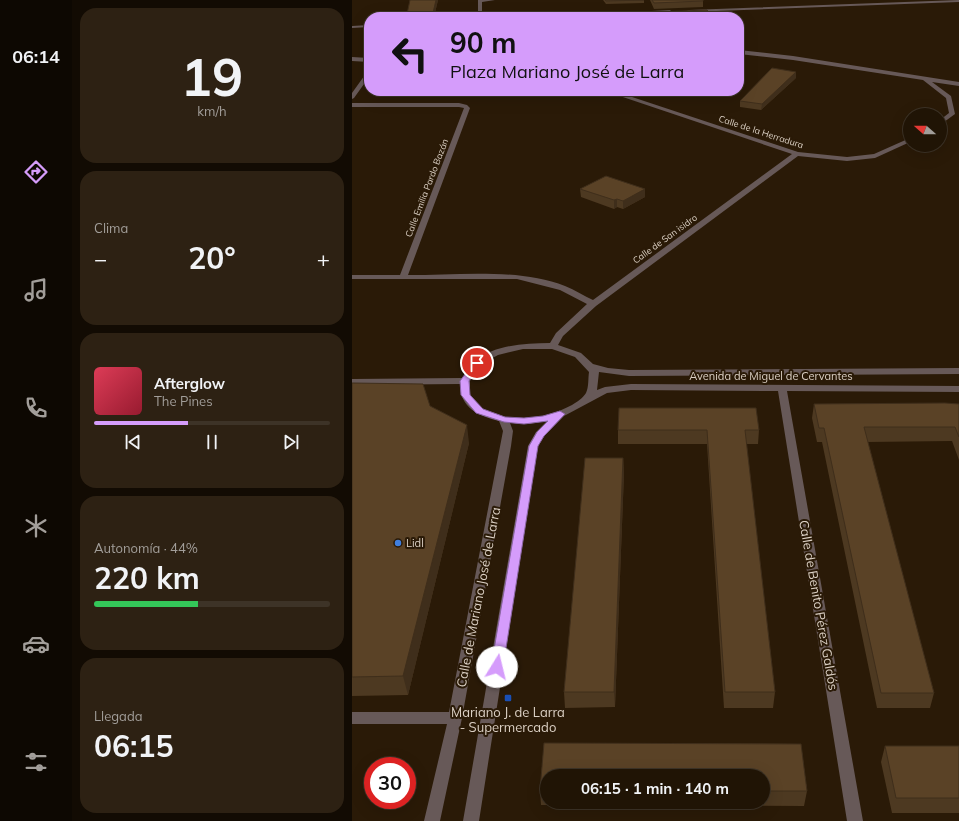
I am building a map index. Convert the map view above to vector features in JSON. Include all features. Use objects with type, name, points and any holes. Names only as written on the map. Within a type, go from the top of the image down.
[{"type":"street","points":[[480,12],[480,0],[493,0]]},
{"type":"street","points":[[687,11],[959,1]]},
{"type":"street","points":[[652,12],[671,11]]},
{"type":"street","points":[[352,27],[364,26]]},
{"type":"street","points":[[744,53],[793,58],[959,84]]},
{"type":"street","points":[[352,59],[364,60]]},
{"type":"street","points":[[925,79],[949,97],[952,114],[947,118]]},
{"type":"street","points":[[352,97],[364,80]]},
{"type":"street","name":"Calle de la Herradura","points":[[623,96],[777,146],[797,154],[847,159],[876,156],[903,143]]},
{"type":"street","name":"Calle Emilia Pardo Bazán","points":[[352,105],[465,106],[467,108],[403,277]]},
{"type":"street","name":"Calle de San isidro","points":[[553,346],[559,335],[593,304],[797,154]]},
{"type":"street","points":[[352,277],[517,277],[539,281],[563,288],[593,304]]},
{"type":"street","points":[[523,346],[553,346],[578,355],[588,366],[594,371],[592,390],[585,400],[568,411],[544,419],[524,421],[504,420],[480,411],[465,395],[464,381],[477,363],[495,353],[523,346]]},
{"type":"street","name":"Avenida de Miguel de Cervantes","points":[[588,366],[608,371],[629,373],[959,371]]},
{"type":"street","points":[[352,382],[464,381]]},
{"type":"street","name":"Avenida de Miguel de Cervantes","points":[[585,400],[605,390],[631,387],[959,389]]},
{"type":"street","name":"Calle de Benito Pérez Galdós","points":[[782,388],[855,821]]},
{"type":"street","points":[[472,821],[533,446],[540,434],[560,414]]},
{"type":"street","name":"Calle de Mariano José de Larra","points":[[432,821],[455,718],[506,446],[508,430],[504,420]]},
{"type":"street","points":[[352,718],[455,718]]},
{"type":"building","points":[[410,0],[436,0],[433,12],[407,12]]},
{"type":"building","points":[[605,0],[644,0],[606,1]]},
{"type":"building","points":[[652,0],[703,0],[703,1],[654,3]]},
{"type":"building","points":[[707,10],[708,12],[656,12]]},
{"type":"building","points":[[772,68],[796,72],[762,104],[740,101]]},
{"type":"building","points":[[606,176],[645,189],[623,201],[617,199],[614,200],[580,189]]},
{"type":"building","name":"Lidl","points":[[352,383],[423,384],[430,406],[467,425],[403,676],[352,677]]},
{"type":"building","points":[[814,404],[959,404],[959,437],[955,427],[864,427],[934,693],[881,693],[824,428],[819,428]]},
{"type":"building","points":[[619,408],[756,408],[759,430],[745,430],[775,692],[725,692],[707,430],[618,430]]},
{"type":"building","points":[[585,458],[623,458],[614,692],[564,692]]},
{"type":"building","points":[[544,743],[801,744],[807,791],[770,791],[770,769],[542,769]]},
{"type":"building","points":[[885,746],[959,746],[959,798],[896,798]]},
{"type":"place","name":"Lidl","points":[[398,543]]},
{"type":"place","name":"Mariano J. de Larra - Supermercado","points":[[508,698]]},
{"type":"route","points":[[477,363],[464,381],[465,395],[480,411],[504,420],[524,421],[544,419],[560,414],[540,434],[533,446],[497,667]]}]
